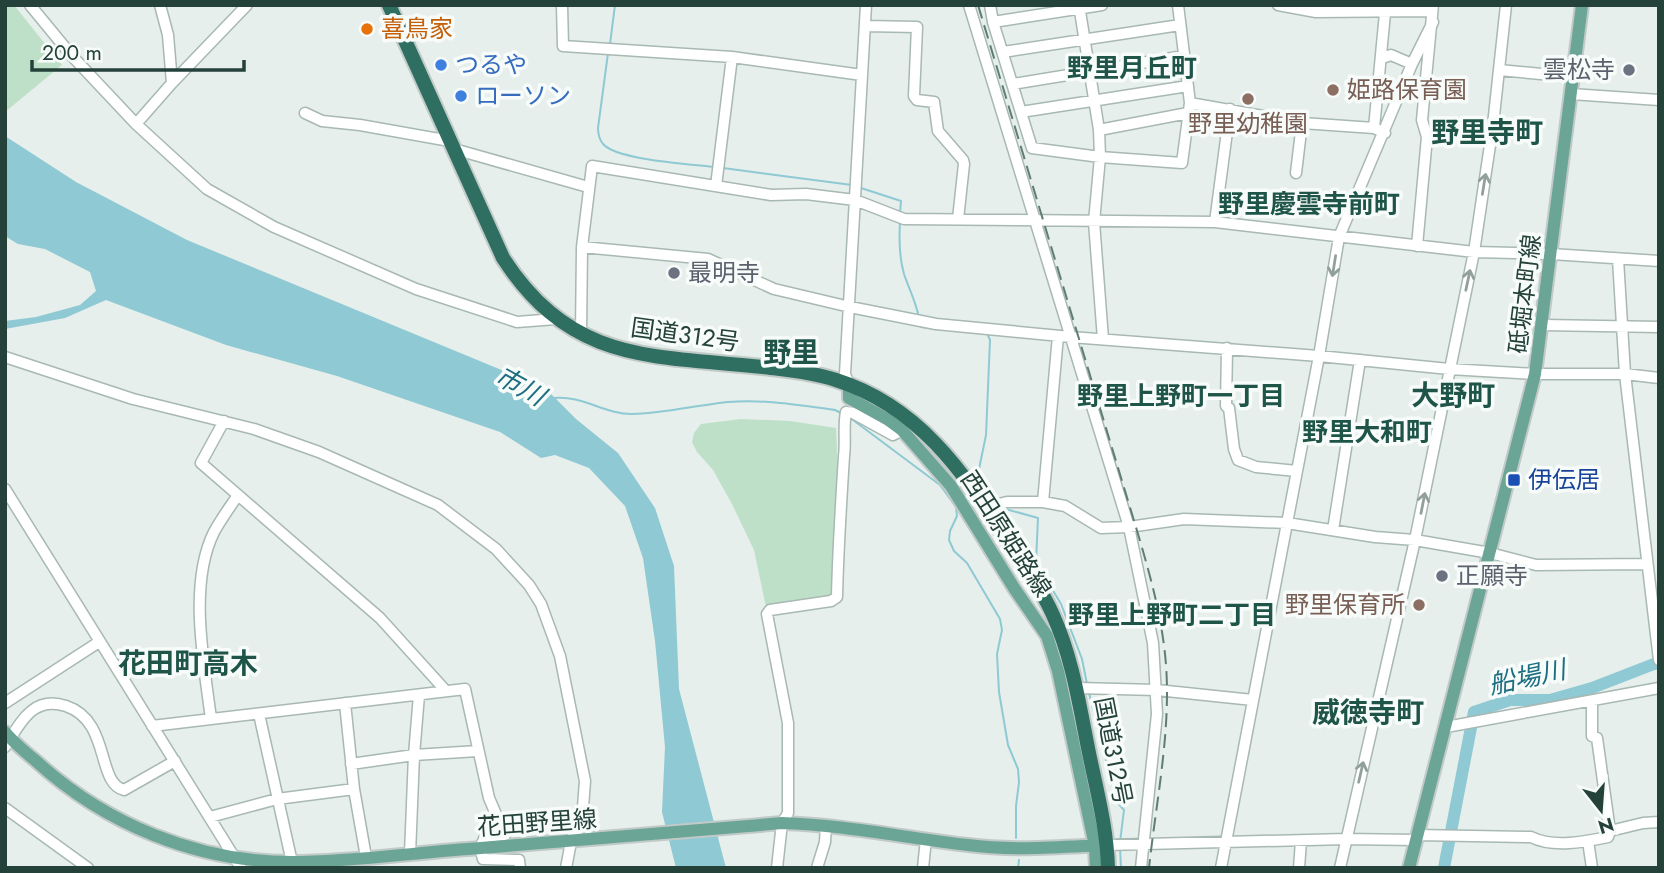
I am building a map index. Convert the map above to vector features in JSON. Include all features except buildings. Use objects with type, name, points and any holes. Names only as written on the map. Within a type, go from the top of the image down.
[{"type":"highway","name":"国道312号","points":[[389,5],[503,258],[527,292],[556,318],[603,345],[625,351],[796,371],[835,380],[889,405],[948,454],[1043,594],[1054,617],[1077,688],[1101,846],[1108,868]]},
{"type":"main road","name":"砥堀本町線","points":[[1409,868],[1535,374],[1582,5]]},
{"type":"main road","name":"西田原姫路線","points":[[849,385],[849,398],[902,430],[951,485],[1046,636],[1058,671],[1101,846],[1096,868]]},
{"type":"main road","name":"花田野里線","points":[[7,739],[58,780],[108,814],[153,835],[238,863],[345,864],[410,854],[778,824],[826,825],[971,845],[1027,848],[1101,846]]},
{"type":"street","points":[[30,5],[72,57],[136,124],[207,189],[274,227],[416,289],[517,322],[556,318]]},
{"type":"street","points":[[160,5],[168,35],[172,83]]},
{"type":"street","points":[[136,124],[247,5]]},
{"type":"street","points":[[562,5],[563,46],[732,57],[862,75]]},
{"type":"street","points":[[849,385],[845,374],[866,5]]},
{"type":"street","points":[[969,5],[1129,527],[1153,643],[1157,690],[1151,787],[1142,868]]},
{"type":"street","points":[[990,5],[1032,148],[1100,157],[1182,163],[1189,108],[1178,5]]},
{"type":"street","points":[[993,22],[1102,5]]},
{"type":"street","points":[[1278,5],[1316,12],[1384,9],[1433,13]]},
{"type":"street","points":[[1340,868],[1416,540],[1474,252],[1506,5]]},
{"type":"street","points":[[1080,7],[1099,130],[1100,157],[1094,222],[1102,339]]},
{"type":"street","points":[[1374,128],[1382,58],[1384,9]]},
{"type":"street","points":[[1221,868],[1319,356],[1339,237],[1385,133],[1433,13]]},
{"type":"street","points":[[1417,246],[1427,138],[1422,120],[1433,13]]},
{"type":"street","points":[[1003,52],[1180,25]]},
{"type":"street","points":[[865,26],[917,27],[914,96],[917,100],[934,102],[938,131],[964,164],[958,219]]},
{"type":"street","points":[[1382,58],[1391,55],[1412,64]]},
{"type":"street","points":[[1013,84],[1184,56]]},
{"type":"street","points":[[716,186],[732,57]]},
{"type":"street","points":[[1499,70],[1573,77]]},
{"type":"street","points":[[1021,112],[1188,86]]},
{"type":"street","points":[[1571,94],[1659,100]]},
{"type":"street","points":[[1099,130],[1189,108],[1230,109],[1302,123],[1374,128],[1385,133]]},
{"type":"street","points":[[1216,222],[1230,109]]},
{"type":"street","points":[[305,113],[322,121],[359,125],[452,145],[588,187]]},
{"type":"street","points":[[1296,173],[1302,123]]},
{"type":"street","points":[[581,333],[582,247],[592,166],[771,195],[806,194],[856,200],[904,219],[1216,222],[1474,252],[1659,261]]},
{"type":"street","points":[[582,247],[708,259],[764,286],[936,324],[1449,369],[1535,374],[1625,374],[1659,378]]},
{"type":"street","points":[[1618,259],[1625,374],[1658,658]]},
{"type":"street","points":[[1543,325],[1659,327]]},
{"type":"street","points":[[1043,502],[1058,336]]},
{"type":"street","points":[[1227,348],[1226,406],[1229,408],[1238,460],[1256,467],[1297,471]]},
{"type":"street","points":[[5,357],[133,399],[225,421],[319,452],[438,505],[496,549],[529,585],[541,604],[560,656],[585,781],[583,807],[566,868]]},
{"type":"street","points":[[1333,530],[1360,360]]},
{"type":"street","points":[[777,868],[778,824],[788,813],[788,723],[766,614],[770,610],[831,601],[837,597],[845,450],[843,425],[846,412],[853,413],[893,435],[902,430]]},
{"type":"street","points":[[225,421],[201,463],[380,618],[446,691]]},
{"type":"street","points":[[5,489],[238,863]]},
{"type":"street","points":[[211,719],[202,643],[201,586],[212,538],[238,495]]},
{"type":"street","points":[[986,507],[1007,502],[1043,502],[1065,506],[1101,528],[1184,519],[1287,523],[1416,540],[1490,553],[1536,565],[1646,564]]},
{"type":"street","points":[[1646,549],[1659,548]]},
{"type":"street","points":[[5,703],[99,642]]},
{"type":"street","points":[[1077,688],[1157,690],[1253,701]]},
{"type":"street","points":[[1446,727],[1659,688]]},
{"type":"street","points":[[152,726],[465,690],[489,799],[505,835],[485,837],[480,848],[483,859],[519,860],[520,868]]},
{"type":"street","points":[[410,854],[419,695]]},
{"type":"street","points":[[1101,846],[1453,836],[1531,837],[1543,843],[1588,841],[1608,836],[1610,831],[1597,738],[1592,736],[1592,701]]},
{"type":"street","points":[[345,703],[354,789],[372,861]]},
{"type":"street","points":[[7,739],[26,713],[40,706],[60,704],[85,716],[95,730],[111,780],[118,788],[124,790],[175,761]]},
{"type":"street","points":[[259,714],[293,865]]},
{"type":"street","points":[[351,764],[414,755],[478,751]]},
{"type":"street","points":[[210,817],[277,799],[354,789]]},
{"type":"street","points":[[5,808],[88,868]]},
{"type":"street","points":[[1610,831],[1659,822]]},
{"type":"street","points":[[817,868],[825,842],[826,825]]},
{"type":"street","points":[[923,868],[926,839]]},
{"type":"street","points":[[1298,868],[1301,841]]},
{"type":"street","points":[[1588,841],[1592,868]]},
{"type":"green space","points":[[5,5],[14,5],[62,65],[5,112]]},
{"type":"green space","points":[[741,419],[790,421],[836,428],[836,491],[830,598],[766,607],[754,550],[713,470],[692,442],[694,433],[701,424]]},
{"type":"water","name":"市川","points":[[5,136],[76,182],[187,240],[545,388],[576,419],[618,453],[655,508],[674,566],[679,689],[726,868],[676,868],[662,812],[665,747],[655,641],[643,558],[625,506],[589,468],[555,455],[541,458],[500,432],[337,376],[226,345],[106,300],[65,318],[5,329],[5,321],[36,317],[80,305],[96,291],[90,272],[45,249],[18,244],[5,236]]},
{"type":"waterway","points":[[610,44],[615,5]]},
{"type":"waterway","points":[[608,53],[598,128],[603,144],[638,158],[714,167]]},
{"type":"waterway","points":[[723,168],[852,185]]},
{"type":"waterway","points":[[861,188],[901,201],[900,213]]},
{"type":"waterway","points":[[900,222],[902,268],[919,318]]},
{"type":"waterway","points":[[921,327],[936,329]]},
{"type":"waterway","points":[[987,333],[990,340],[986,435],[978,474],[997,501]]},
{"type":"waterway","name":"市川","points":[[554,398],[574,399],[612,411],[632,414],[741,401],[795,404],[841,413]]},
{"type":"waterway","points":[[849,417],[940,485],[956,507],[957,516],[949,540],[954,551],[967,563],[1000,619],[1002,630],[997,654],[999,692],[1008,745],[1018,769],[1016,838]]},
{"type":"waterway","points":[[1002,508],[1038,518],[1036,562],[1061,604],[1082,659],[1087,684]]},
{"type":"waterway","name":"船場川","points":[[1444,868],[1474,712],[1510,700],[1550,700],[1592,688],[1659,662]]},
{"type":"waterway","name":"船場川","points":[[1616,677],[1659,668]]},
{"type":"waterway","points":[[1089,693],[1117,802],[1124,810],[1120,842]]},
{"type":"waterway","points":[[1120,848],[1121,868]]},
{"type":"waterway","points":[[1018,868],[1019,860]]},
{"type":"railway","points":[[978,5],[1138,533],[1157,608],[1164,646],[1167,690],[1162,767],[1149,868]]},
{"type":"place","name":"喜鳥家","points":[[367,29]]},
{"type":"place","name":"つるや","points":[[441,65]]},
{"type":"place","name":"雲松寺","points":[[1629,70]]},
{"type":"place","name":"姫路保育園","points":[[1333,90]]},
{"type":"place","name":"ローソン","points":[[461,96]]},
{"type":"place","name":"野里幼稚園","points":[[1248,99]]},
{"type":"place","name":"最明寺","points":[[674,273]]},
{"type":"place","name":"伊伝居","points":[[1514,480]]},
{"type":"place","name":"正願寺","points":[[1442,576]]},
{"type":"place","name":"野里保育所","points":[[1419,605]]},
{"type":"district","name":"野里月丘町","points":[[1132,68]]},
{"type":"district","name":"野里寺町","points":[[1487,132]]},
{"type":"district","name":"野里慶雲寺前町","points":[[1309,204]]},
{"type":"district","name":"野里","points":[[791,352]]},
{"type":"district","name":"大野町","points":[[1453,395]]},
{"type":"district","name":"野里上野町一丁目","points":[[1181,396]]},
{"type":"district","name":"野里大和町","points":[[1367,432]]},
{"type":"district","name":"野里上野町二丁目","points":[[1172,615]]},
{"type":"district","name":"花田町高木","points":[[188,663]]},
{"type":"district","name":"威徳寺町","points":[[1368,712]]}]
